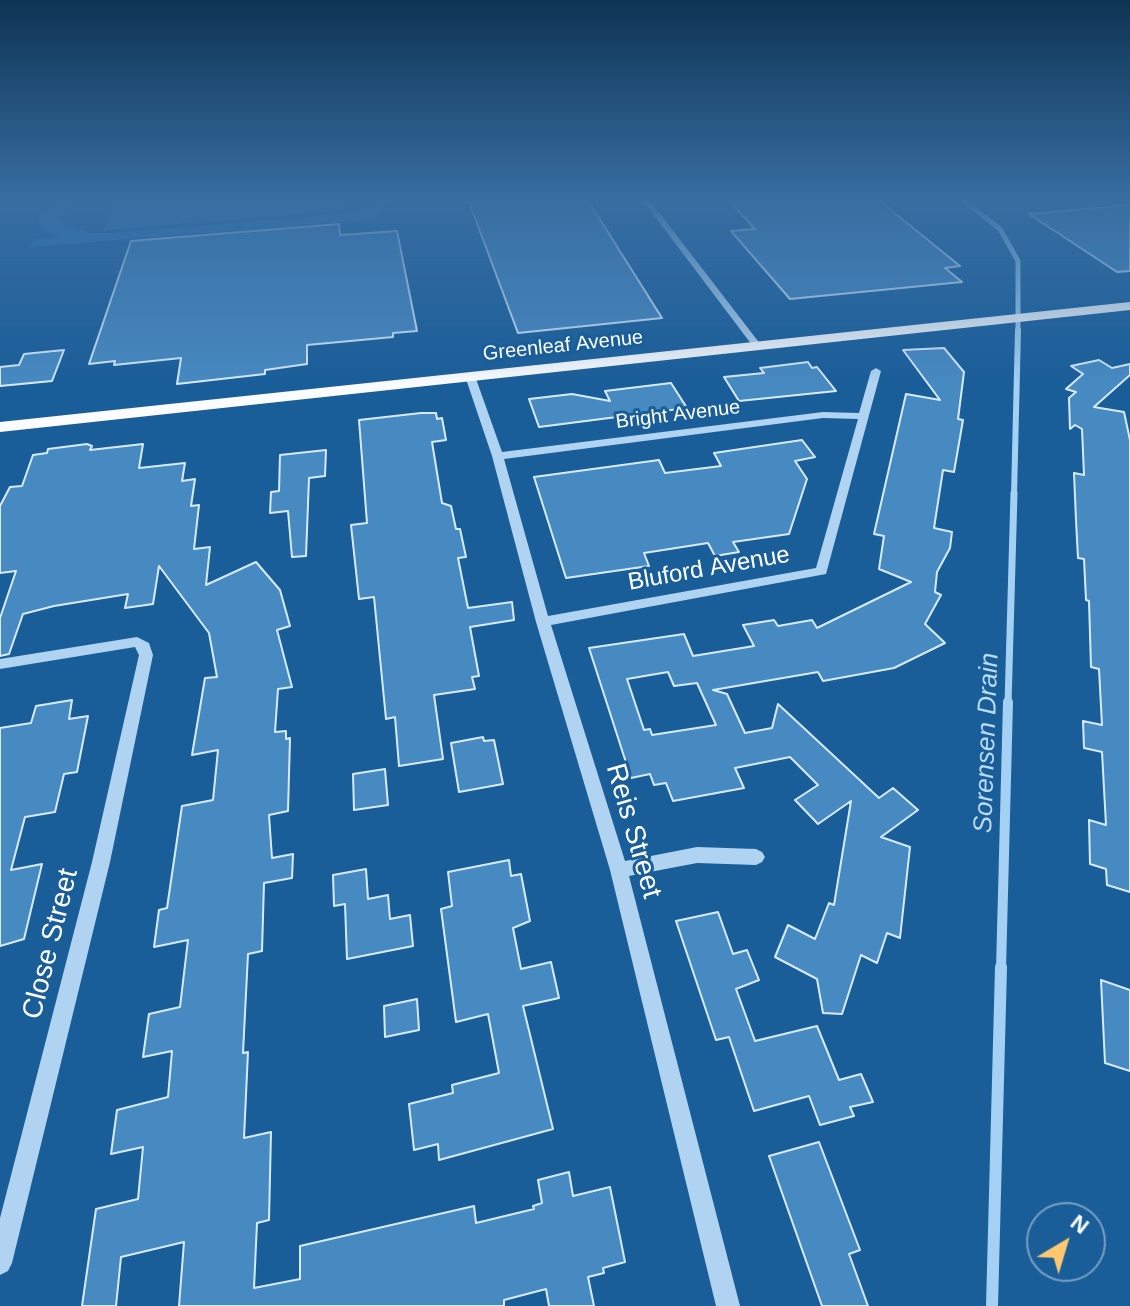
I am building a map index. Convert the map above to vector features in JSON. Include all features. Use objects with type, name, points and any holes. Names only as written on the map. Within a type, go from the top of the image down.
[{"type":"main road","name":"Greenleaf Avenue","points":[[0,427],[1130,306]]},
{"type":"street","points":[[694,263],[758,347]]},
{"type":"street","name":"Bluford Avenue","points":[[543,622],[821,571],[876,371]]},
{"type":"street","name":"Reis Street","points":[[470,376],[498,456],[543,622],[619,870],[728,1306]]},
{"type":"street","name":"Bright Avenue","points":[[498,456],[823,415],[862,416]]},
{"type":"street","name":"Close Street","points":[[0,664],[137,642],[144,647],[146,655],[114,803],[0,1263]]},
{"type":"street","points":[[619,870],[697,855],[756,857]]},
{"type":"building","points":[[124,263],[403,263],[417,331],[393,333],[393,337],[307,345],[307,364],[265,370],[265,374],[177,384],[181,358],[114,365],[115,361],[89,364]]},
{"type":"building","points":[[492,263],[627,263],[662,318],[518,333]]},
{"type":"building","points":[[759,263],[956,263],[960,266],[945,268],[962,282],[790,299]]},
{"type":"building","points":[[1103,263],[1130,263],[1130,271],[1117,272]]},
{"type":"building","points":[[944,348],[964,372],[958,419],[963,420],[954,472],[943,470],[934,528],[952,532],[950,548],[937,572],[935,592],[941,595],[925,624],[945,643],[894,668],[823,681],[818,672],[713,690],[727,694],[745,733],[772,728],[778,704],[879,798],[893,788],[918,810],[881,837],[910,847],[900,938],[887,933],[877,963],[861,955],[842,1014],[823,1013],[817,979],[775,957],[788,925],[815,939],[829,903],[834,905],[851,801],[818,824],[795,800],[818,785],[790,757],[735,768],[744,788],[673,801],[666,783],[654,785],[650,774],[631,778],[589,648],[684,634],[693,656],[754,646],[743,625],[774,620],[778,626],[812,620],[817,628],[911,582],[879,569],[884,536],[874,534],[906,394],[940,400],[903,350]],"holes":[[[668,672],[674,686],[697,683],[716,725],[652,735],[650,729],[644,730],[627,679]]]},
{"type":"building","points":[[64,350],[52,381],[0,386],[0,367],[19,365],[24,354]]},
{"type":"building","points":[[1099,360],[1112,368],[1130,364],[1130,375],[1094,407],[1124,412],[1130,440],[1130,892],[1107,885],[1106,869],[1090,864],[1089,820],[1106,825],[1102,752],[1084,748],[1083,721],[1102,725],[1099,669],[1091,667],[1084,559],[1078,558],[1074,473],[1084,475],[1082,429],[1075,425],[1070,429],[1069,398],[1076,392],[1066,389],[1083,374],[1071,366]]},
{"type":"building","points":[[808,362],[812,368],[817,367],[836,391],[739,401],[724,377],[764,373],[760,368]]},
{"type":"building","points":[[671,383],[687,408],[539,427],[529,399],[572,394],[610,401],[605,391]]},
{"type":"building","points":[[436,413],[437,419],[442,418],[446,440],[432,442],[442,503],[451,506],[456,529],[460,529],[466,557],[458,558],[468,608],[512,602],[514,620],[470,627],[479,676],[472,677],[475,689],[434,695],[443,759],[399,766],[395,717],[386,719],[374,597],[359,599],[351,525],[367,523],[359,420]]},
{"type":"building","points":[[802,440],[815,457],[795,461],[807,479],[789,534],[733,542],[739,552],[715,556],[708,543],[644,553],[649,566],[566,578],[534,477],[659,460],[665,473],[721,466],[714,453]]},
{"type":"building","points":[[143,444],[139,468],[185,463],[182,481],[195,479],[191,506],[199,505],[194,549],[210,547],[206,585],[256,562],[280,590],[290,626],[277,630],[292,687],[278,689],[275,732],[286,731],[286,739],[290,738],[288,811],[269,815],[272,858],[293,854],[292,878],[264,883],[262,951],[248,954],[243,1053],[248,1052],[244,1138],[271,1132],[269,1220],[257,1223],[254,1288],[300,1279],[300,1246],[474,1206],[476,1223],[534,1209],[533,1206],[542,1203],[538,1180],[569,1172],[573,1196],[610,1187],[625,1262],[603,1268],[604,1273],[588,1277],[594,1306],[549,1306],[546,1289],[504,1300],[504,1306],[179,1306],[184,1242],[121,1257],[116,1306],[82,1306],[96,1209],[138,1199],[143,1147],[111,1154],[117,1110],[168,1097],[172,1051],[143,1057],[149,1014],[180,1007],[188,940],[154,947],[159,910],[167,908],[182,806],[213,800],[218,750],[192,755],[205,678],[217,677],[209,633],[159,566],[153,604],[125,608],[128,594],[23,614],[9,654],[0,656],[0,618],[16,571],[0,573],[0,506],[10,487],[22,486],[33,455],[47,453],[48,449],[92,446],[90,450]]},
{"type":"building","points":[[326,450],[325,476],[309,478],[306,556],[292,557],[288,511],[270,513],[271,492],[279,491],[280,455]]},
{"type":"building","points":[[72,700],[69,719],[88,716],[77,772],[64,774],[55,812],[25,817],[11,870],[42,864],[24,939],[0,946],[0,728],[31,723],[36,706]]},
{"type":"building","points":[[483,737],[484,741],[494,740],[503,784],[459,792],[451,743]]},
{"type":"building","points":[[385,769],[388,805],[354,810],[353,774]]},
{"type":"building","points":[[509,860],[511,876],[521,874],[530,921],[513,928],[521,969],[551,962],[559,998],[523,1006],[553,1129],[439,1160],[438,1144],[414,1150],[409,1104],[453,1093],[452,1085],[499,1073],[488,1014],[456,1022],[441,909],[452,906],[448,872]]},
{"type":"building","points":[[366,869],[368,899],[388,895],[390,919],[410,915],[413,946],[347,959],[345,904],[334,906],[333,875]]},
{"type":"building","points":[[718,912],[733,954],[747,950],[759,980],[736,989],[755,1041],[817,1026],[839,1080],[861,1074],[873,1102],[850,1107],[854,1116],[820,1125],[809,1096],[754,1111],[729,1037],[716,1040],[676,921]]},
{"type":"building","points":[[1101,980],[1130,990],[1130,1071],[1105,1063]]},
{"type":"building","points":[[417,999],[419,1030],[385,1037],[384,1006]]},
{"type":"building","points":[[819,1142],[860,1250],[849,1254],[868,1306],[822,1306],[769,1156]]},
{"type":"waterway","name":"Sorensen Drain","points":[[1018,263],[1018,330]]},
{"type":"waterway","name":"Sorensen Drain","points":[[1014,495],[1018,330]]},
{"type":"waterway","name":"Sorensen Drain","points":[[1008,704],[1014,493]]},
{"type":"waterway","name":"Sorensen Drain","points":[[1001,969],[1008,702]]},
{"type":"waterway","name":"Sorensen Drain","points":[[992,1306],[1001,967]]}]
